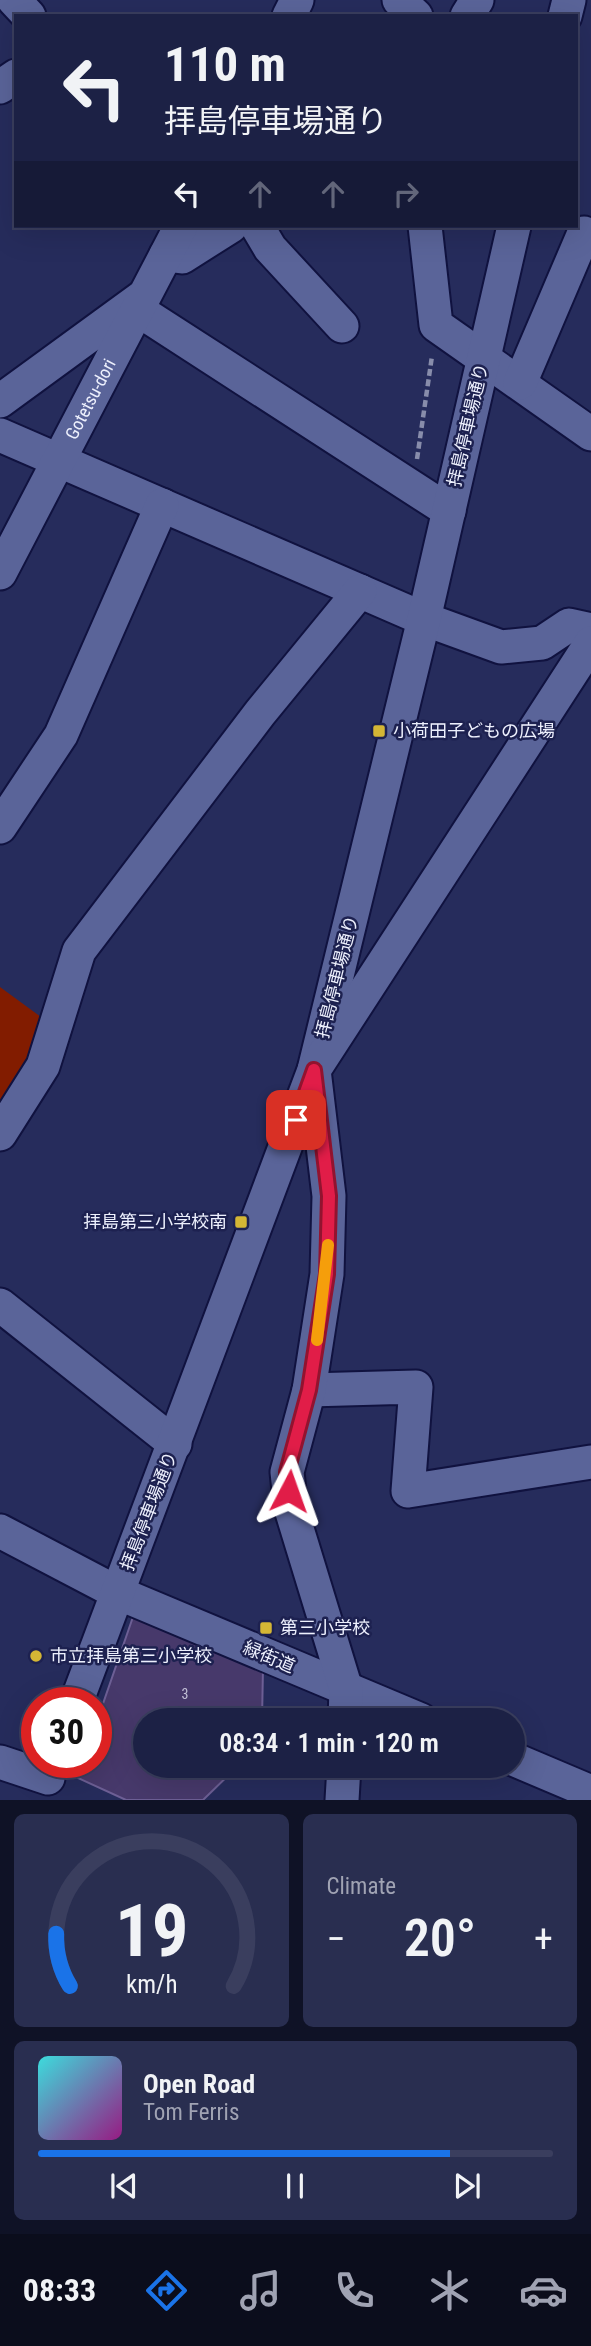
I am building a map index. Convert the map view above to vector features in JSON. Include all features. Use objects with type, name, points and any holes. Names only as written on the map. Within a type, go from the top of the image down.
[{"type":"street","points":[[13,0],[27,14]]},
{"type":"street","points":[[399,0],[414,14]]},
{"type":"street","name":"Gotetsu-dori","points":[[0,573],[180,228]]},
{"type":"street","points":[[166,255],[182,257],[228,228]]},
{"type":"street","points":[[258,228],[270,248],[342,326]]},
{"type":"street","points":[[425,228],[436,325],[591,434]]},
{"type":"street","name":"拝島停車場通り","points":[[82,1687],[314,1070],[424,619],[514,228]]},
{"type":"street","points":[[520,383],[584,233]]},
{"type":"street","points":[[0,401],[142,302],[413,491],[449,511]]},
{"type":"street","points":[[0,435],[424,619],[501,647],[542,643],[569,625],[591,630]]},
{"type":"street","points":[[0,827],[61,735],[162,505]]},
{"type":"street","points":[[0,1134],[43,1066],[79,951],[260,713],[360,591]]},
{"type":"street","points":[[346,1704],[291,1510],[287,1472],[309,1390],[327,1274],[329,1196],[314,1070],[591,643]]},
{"type":"street","points":[[0,1306],[175,1444]]},
{"type":"street","points":[[309,1390],[416,1387],[408,1492],[591,1461]]},
{"type":"street","name":"緑街道","points":[[0,1531],[118,1593],[346,1704],[365,1708]]},
{"type":"street","points":[[0,1762],[47,1780]]},
{"type":"street","points":[[525,1764],[591,1792]]},
{"type":"street","points":[[342,1800],[343,1778]]},
{"type":"path","points":[[413,491],[436,325]]},
{"type":"shaded area","points":[[0,987],[41,1017],[58,997],[0,1118]]},
{"type":"building","points":[[134,1614],[263,1667],[262,1708],[133,1708],[133,1778],[226,1778],[203,1800],[126,1800],[78,1778],[112,1778],[112,1687],[109,1687]]},
{"type":"slow traffic","points":[[317,1340],[327,1274],[328,1245]]},
{"type":"place","name":"小荷田子どもの広場","points":[[379,731]]},
{"type":"place","name":"拝島第三小学校南","points":[[241,1222]]},
{"type":"place","name":"第三小学校","points":[[266,1628]]},
{"type":"place","name":"市立拝島第三小学校","points":[[36,1656]]},
{"type":"route","points":[[289,1491],[287,1472],[309,1390],[327,1274],[329,1196],[314,1070],[296,1120]]}]
